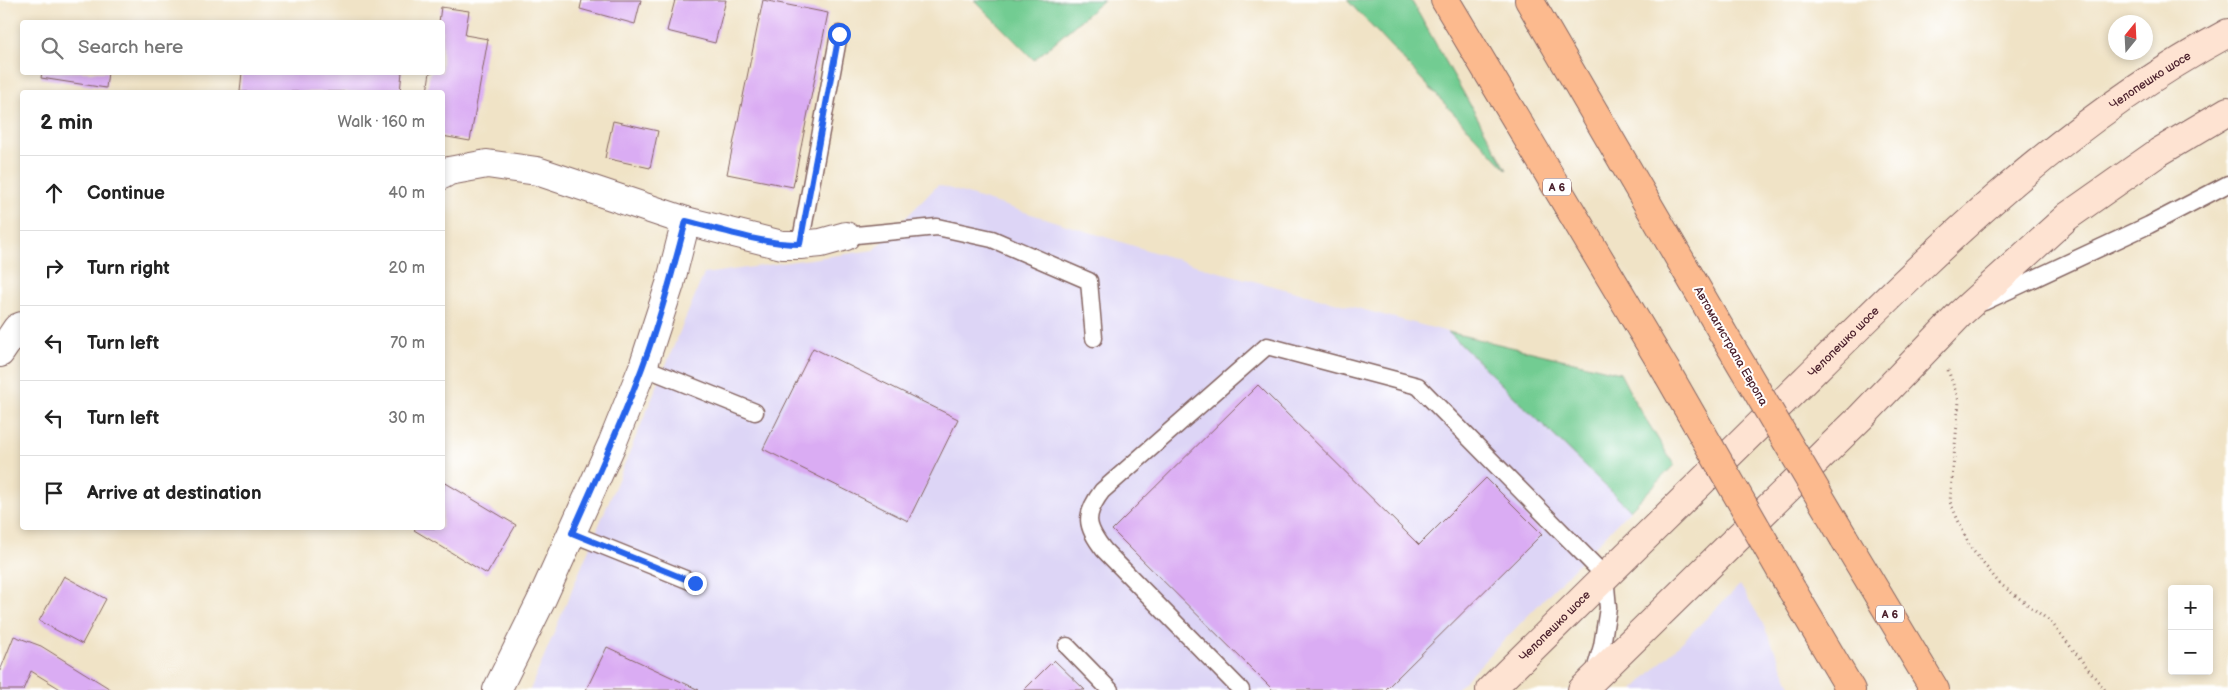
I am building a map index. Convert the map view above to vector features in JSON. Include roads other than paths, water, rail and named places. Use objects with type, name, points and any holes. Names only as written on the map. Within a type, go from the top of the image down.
[{"type":"highway","name":"A 6","points":[[1445,0],[1668,374],[1851,690]]},
{"type":"highway","name":"Автомагистрала Европа","points":[[1529,0],[1721,330],[1935,690]]},
{"type":"main road","name":"Челопешко шосе","points":[[1490,690],[1975,214],[2046,155],[2127,93],[2228,32]]},
{"type":"main road","points":[[1587,685],[1860,418],[1961,313],[2068,216],[2159,152],[2228,110]]},
{"type":"street","points":[[445,174],[487,164],[537,171],[686,221],[758,240],[782,244],[820,243],[846,236]]},
{"type":"street","points":[[497,690],[541,602],[612,444],[643,367],[670,284],[686,221]]},
{"type":"street","points":[[0,353],[13,327]]},
{"type":"lane","points":[[800,244],[839,34]]},
{"type":"lane","points":[[1961,313],[2149,225],[2228,184]]},
{"type":"lane","points":[[846,236],[937,227],[992,239],[1089,281],[1094,338]]},
{"type":"lane","points":[[1241,690],[1104,550],[1092,535],[1088,519],[1091,505],[1102,491],[1267,346],[1418,386],[1605,576],[1608,608],[1602,646],[1587,685]]},
{"type":"lane","points":[[643,367],[755,412]]},
{"type":"lane","points":[[572,533],[695,583]]},
{"type":"lane","points":[[1067,646],[1110,690]]}]
